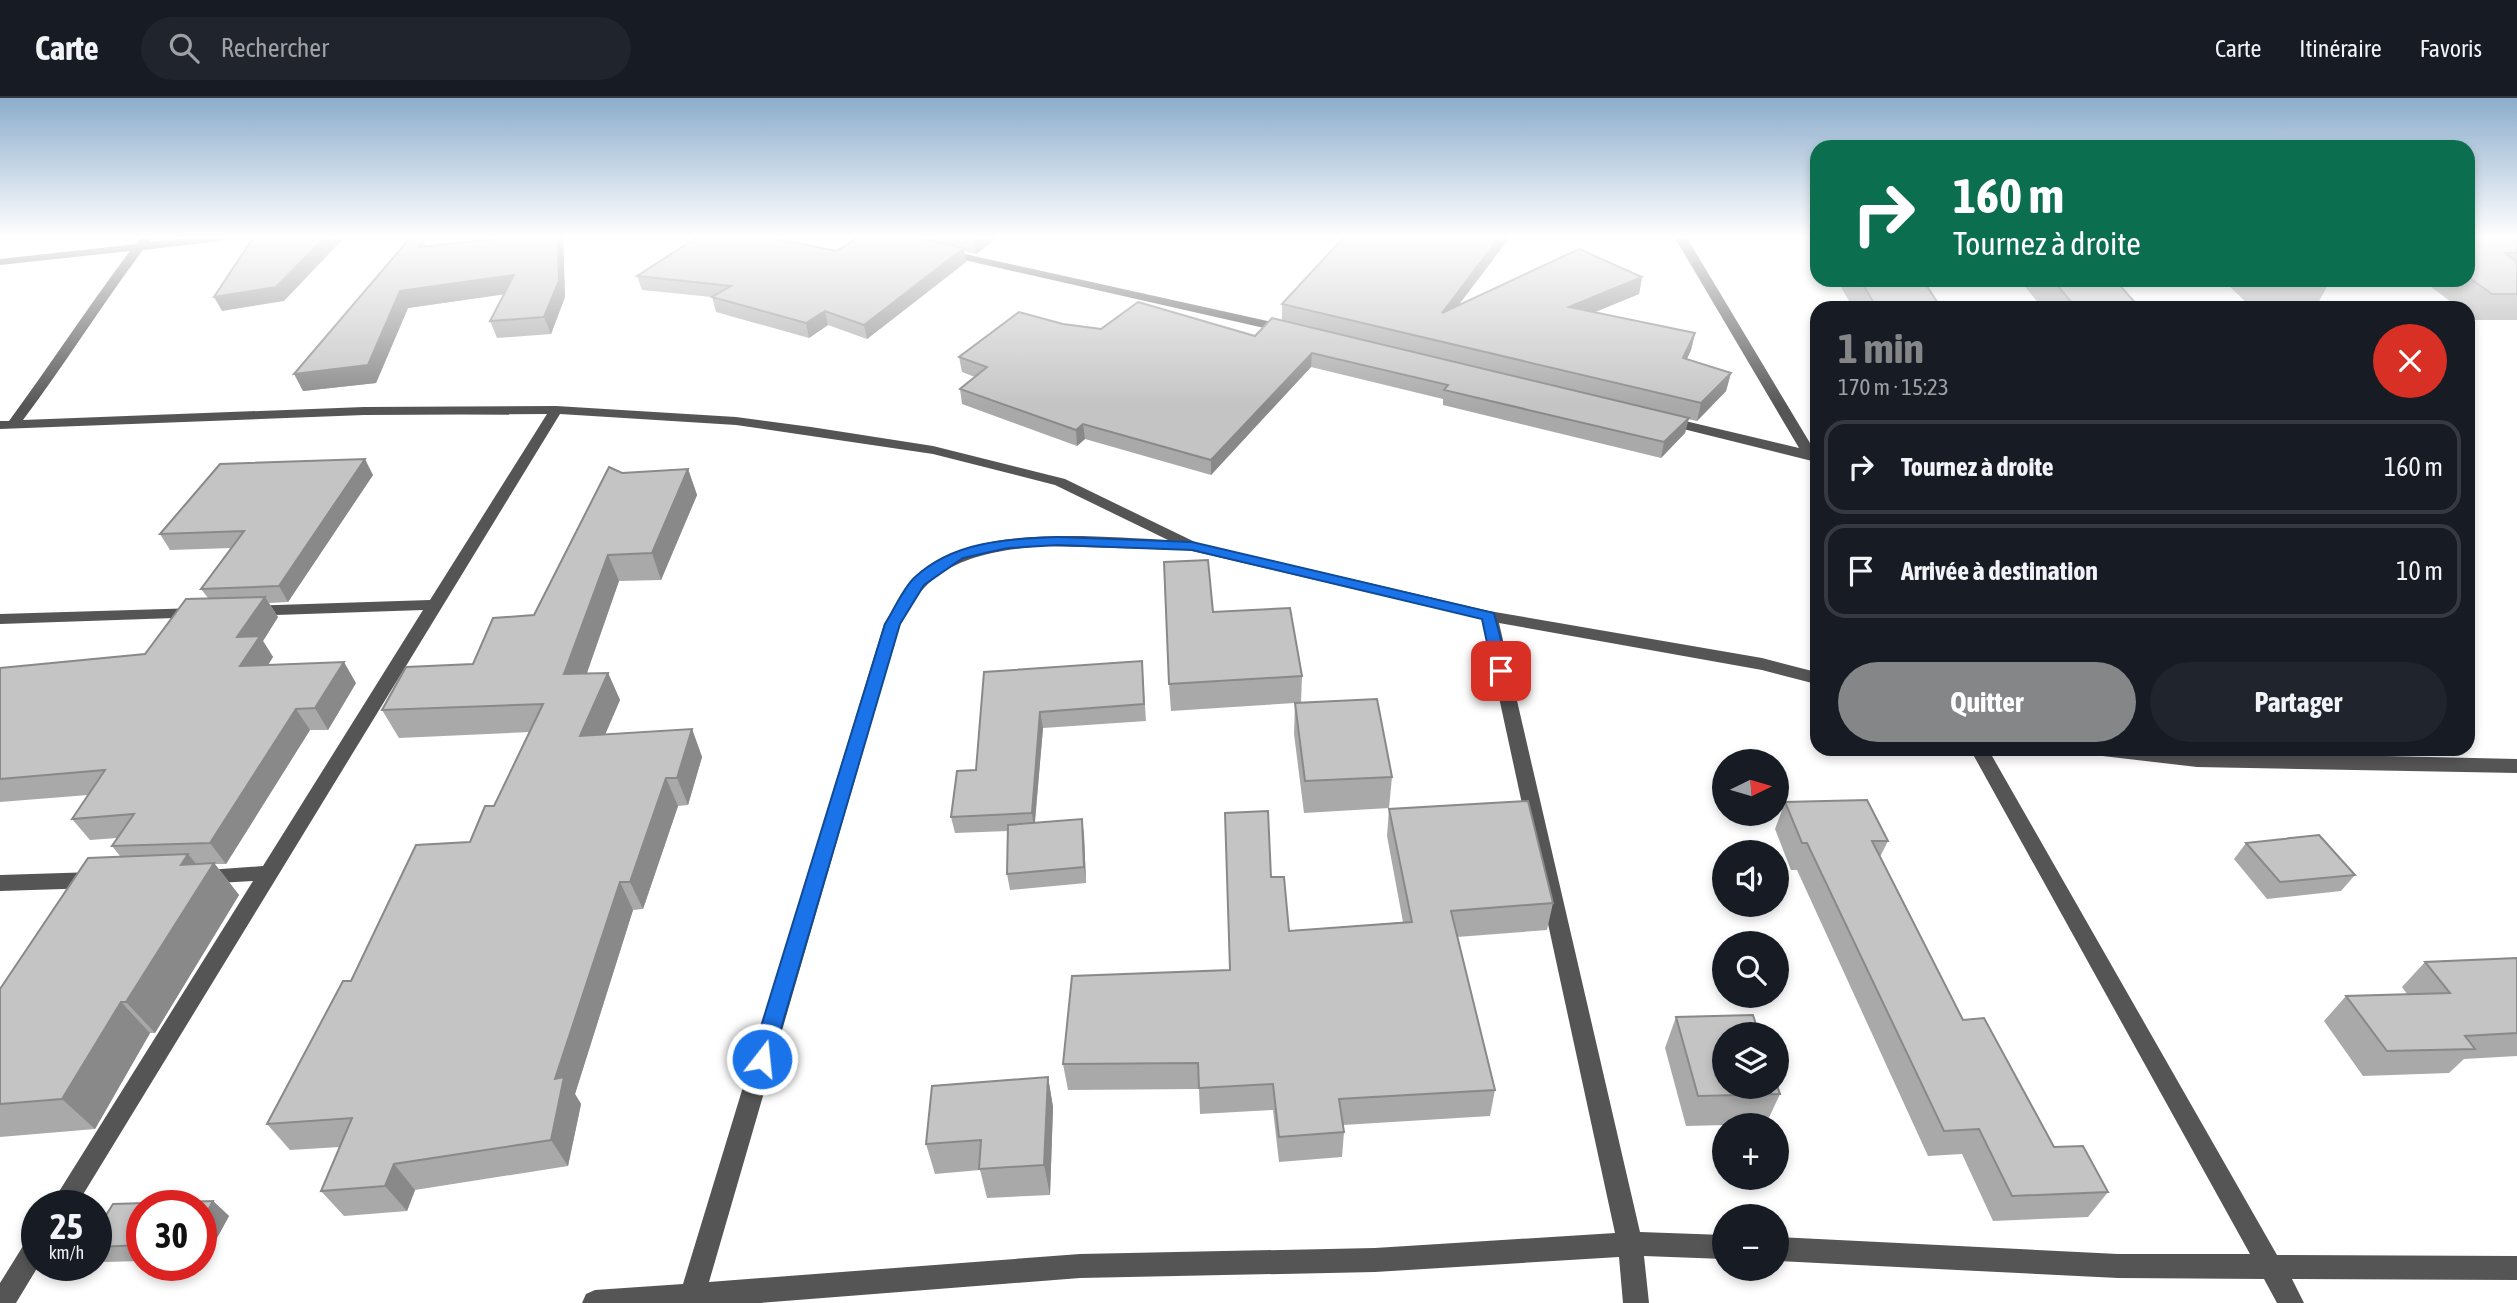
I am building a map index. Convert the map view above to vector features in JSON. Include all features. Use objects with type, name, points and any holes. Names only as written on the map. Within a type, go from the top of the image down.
[{"type":"street","points":[[7,424],[66,353],[85,319],[104,294]]},
{"type":"street","points":[[1131,294],[1295,331]]},
{"type":"street","points":[[1715,294],[1810,453]]},
{"type":"street","points":[[7,424],[364,411],[556,410],[736,421],[933,450],[1060,482],[1192,546]]},
{"type":"street","points":[[72,1190],[432,605],[556,410]]},
{"type":"street","points":[[1648,416],[1810,459]]},
{"type":"street","points":[[691,1299],[892,624],[919,582],[958,555],[1008,543],[1058,541],[1192,546],[1489,616],[1762,664],[1810,676]]},
{"type":"street","points":[[0,618],[432,605]]},
{"type":"street","points":[[1489,616],[1630,1244],[1636,1303]]},
{"type":"street","points":[[1983,756],[2291,1303]]},
{"type":"street","points":[[2160,756],[2197,760],[2517,766]]},
{"type":"street","points":[[176,877],[266,873]]},
{"type":"street","points":[[0,883],[113,879]]},
{"type":"street","points":[[595,1303],[691,1299],[1080,1266],[1375,1260],[1630,1244],[1712,1247]]},
{"type":"street","points":[[1789,1251],[2118,1266],[2517,1268]]},
{"type":"street","points":[[2,1303],[21,1273]]},
{"type":"building","points":[[362,294],[399,294],[368,365],[294,374]]},
{"type":"building","points":[[504,294],[553,294],[544,317],[490,321]]},
{"type":"building","points":[[717,294],[904,294],[864,325],[825,311],[806,323],[712,297]]},
{"type":"building","points":[[1291,294],[1456,294],[1442,313],[1482,294],[1600,294],[1569,307],[1695,333],[1683,358],[1731,373],[1701,403],[1282,304]]},
{"type":"building","points":[[1869,294],[1932,294],[1936,301],[1873,301]]},
{"type":"building","points":[[2065,294],[2128,294],[2134,301],[2070,301]]},
{"type":"building","points":[[1138,302],[1255,336],[1272,318],[1689,418],[1664,442],[1444,390],[1448,385],[1312,353],[1211,460],[1083,424],[1076,430],[960,389],[987,367],[959,357],[1019,312],[1063,324],[1101,329]]},
{"type":"building","points":[[365,459],[279,586],[201,589],[244,531],[160,534],[220,464]]},
{"type":"building","points":[[609,467],[622,473],[688,469],[652,553],[608,555],[564,674],[608,673],[580,736],[692,729],[677,778],[666,778],[630,882],[620,882],[555,1079],[564,1077],[551,1140],[394,1164],[385,1186],[321,1191],[352,1118],[267,1124],[343,981],[351,981],[416,845],[470,842],[485,806],[494,806],[543,704],[382,710],[406,667],[473,664],[493,618],[534,615]]},
{"type":"building","points":[[1208,560],[1213,612],[1290,608],[1302,676],[1169,684],[1164,562]]},
{"type":"building","points":[[265,597],[237,637],[260,636],[240,666],[344,662],[315,708],[296,709],[210,843],[112,846],[134,814],[72,819],[105,770],[0,779],[0,668],[145,654],[186,599]]},
{"type":"building","points":[[1142,661],[1144,704],[1040,712],[1032,813],[951,817],[957,771],[976,770],[984,672]]},
{"type":"building","points":[[1377,699],[1392,777],[1305,781],[1295,703]]},
{"type":"building","points":[[1867,800],[1888,841],[1872,841],[1963,1020],[1984,1018],[2054,1147],[2083,1146],[2108,1192],[2012,1196],[1979,1129],[1944,1131],[1807,843],[1802,843],[1789,812],[1789,802]]},
{"type":"building","points":[[1528,801],[1553,903],[1451,911],[1495,1090],[1339,1099],[1344,1132],[1279,1137],[1273,1084],[1199,1088],[1198,1063],[1063,1064],[1072,976],[1230,970],[1225,813],[1268,811],[1271,877],[1284,877],[1289,931],[1412,922],[1389,809]]},
{"type":"building","points":[[1082,819],[1084,867],[1007,874],[1008,825]]},
{"type":"building","points":[[2319,835],[2355,875],[2280,882],[2246,843]]},
{"type":"building","points":[[188,854],[181,865],[214,863],[126,1002],[121,1002],[62,1099],[0,1104],[0,989],[88,858]]},
{"type":"building","points":[[2517,958],[2517,1033],[2465,1036],[2475,1049],[2387,1051],[2346,996],[2450,993],[2425,962]]},
{"type":"building","points":[[1753,1015],[1755,1022],[1712,1022],[1712,1096],[1698,1096],[1676,1017]]},
{"type":"building","points":[[1048,1077],[1044,1165],[979,1169],[981,1140],[926,1144],[932,1086]]},
{"type":"building","points":[[113,1204],[126,1204],[126,1246],[112,1246]]},
{"type":"route","points":[[762,1059],[892,624],[919,582],[958,555],[1008,543],[1058,541],[1192,546],[1489,616],[1501,671]]}]
